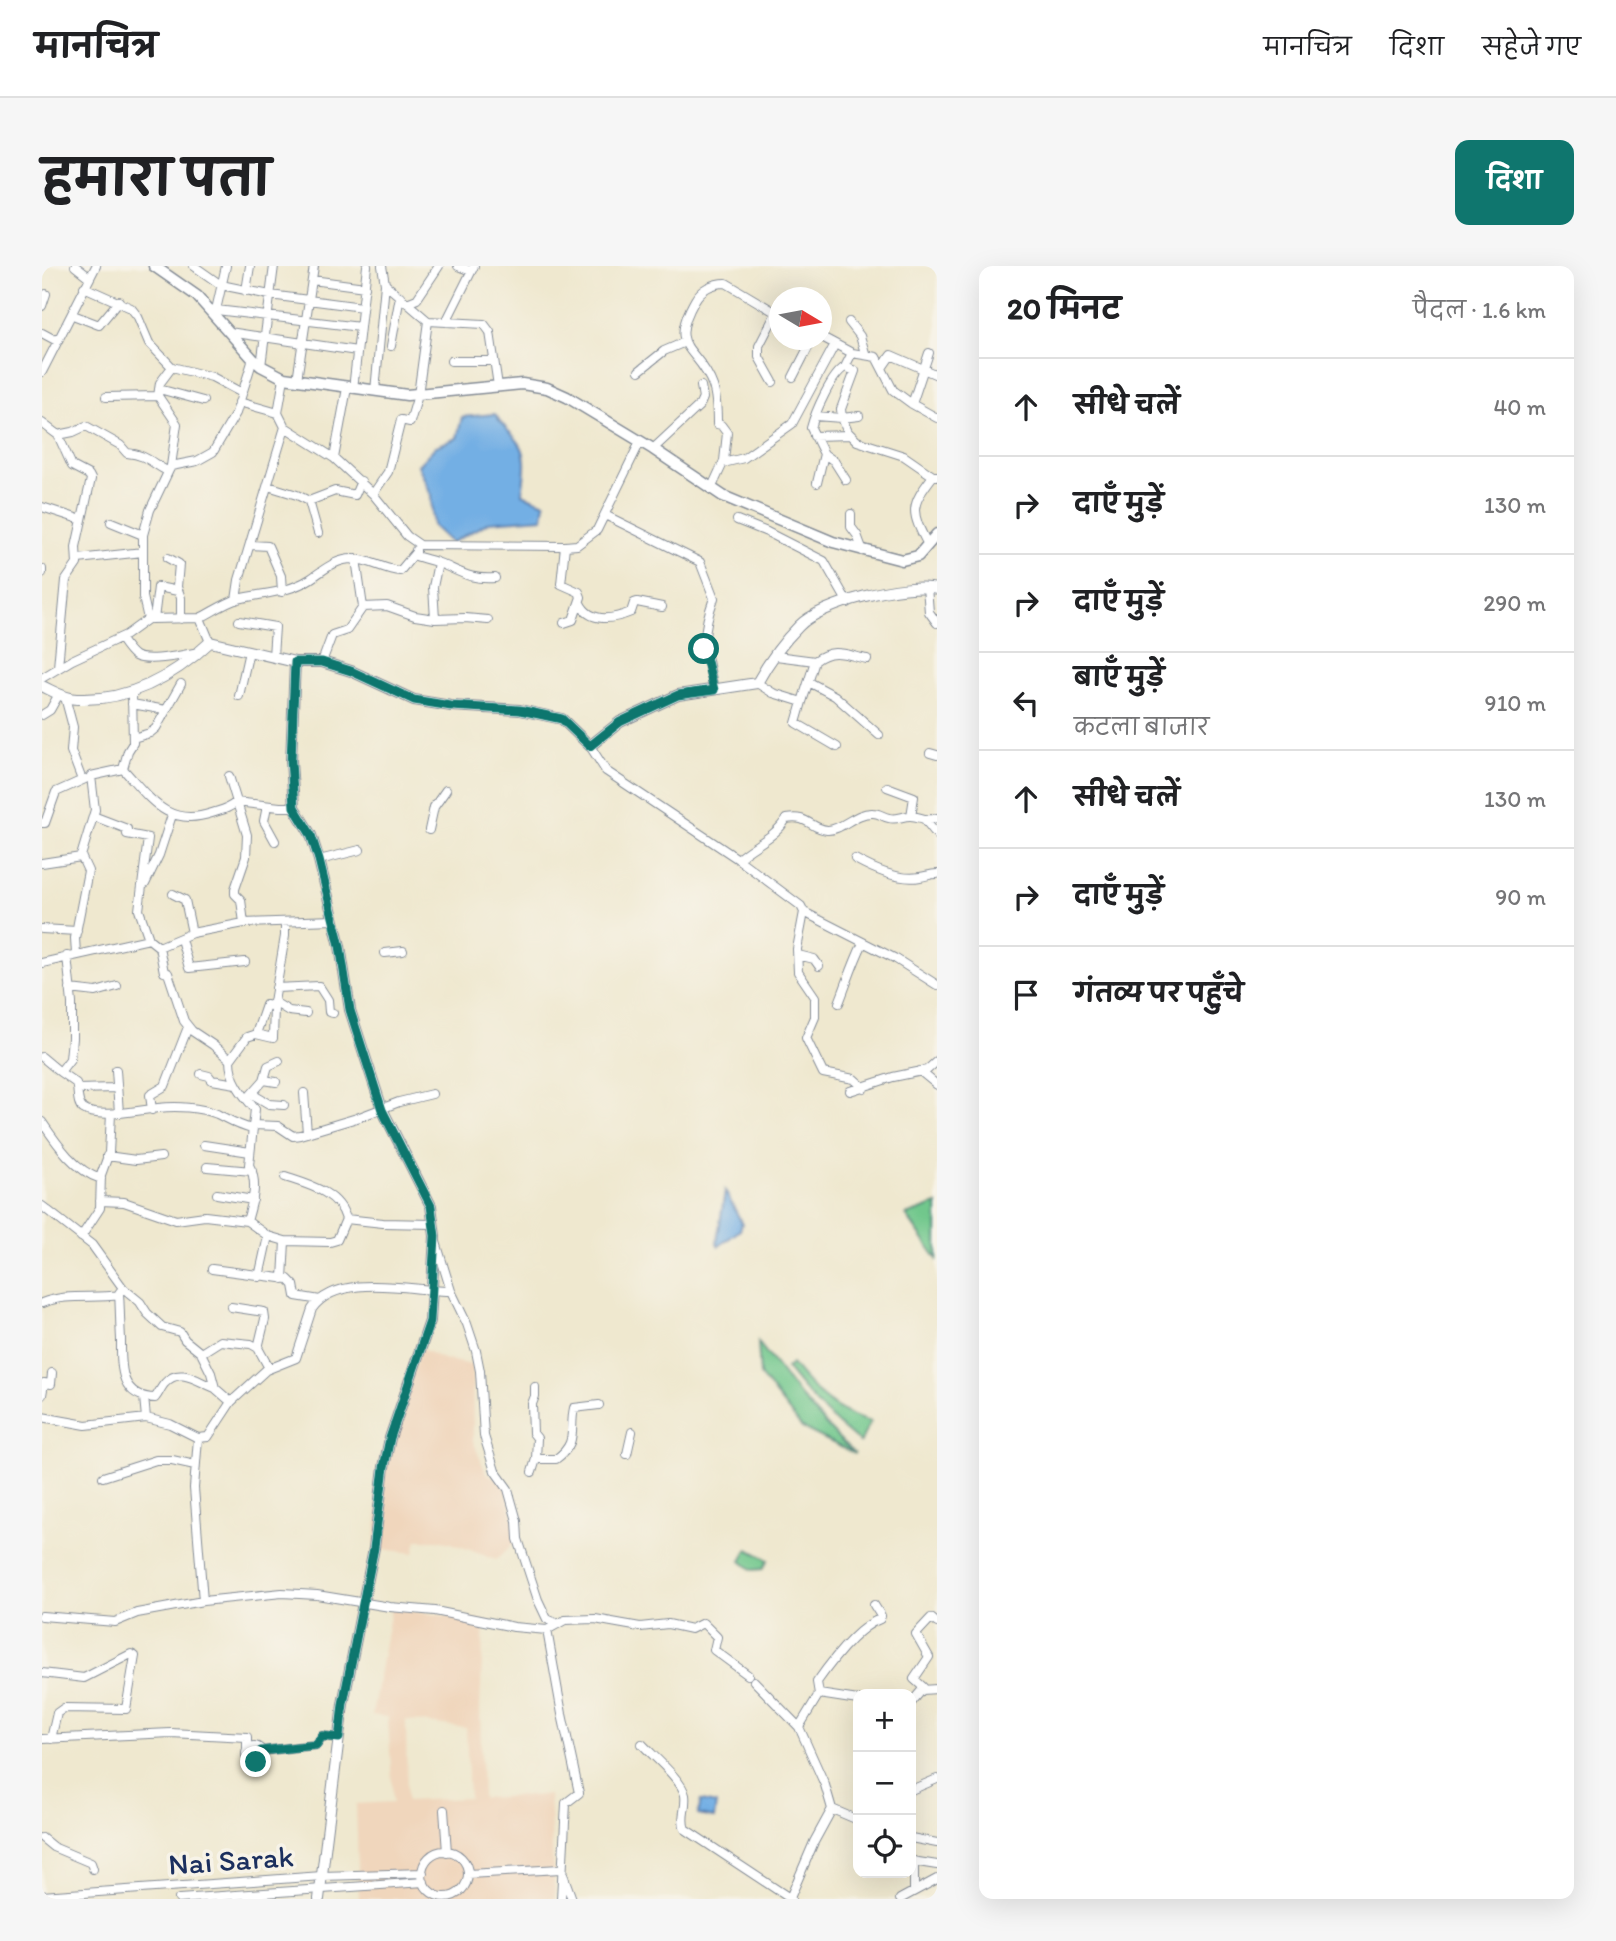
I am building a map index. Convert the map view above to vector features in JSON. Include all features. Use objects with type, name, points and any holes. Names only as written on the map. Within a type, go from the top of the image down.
[{"type":"main road","points":[[154,266],[212,309],[257,363],[284,378],[418,395],[498,386],[547,388],[567,397],[653,449],[711,489],[834,542],[902,560],[918,556],[937,534]]},
{"type":"street","points":[[75,266],[89,277]]},
{"type":"street","points":[[42,372],[96,266]]},
{"type":"street","points":[[194,266],[221,285],[270,295],[362,307]]},
{"type":"street","points":[[226,266],[212,309],[360,327]]},
{"type":"street","points":[[246,290],[250,266]]},
{"type":"street","points":[[58,435],[86,426],[120,445],[127,453],[142,455],[151,463],[169,469],[198,461],[212,452],[236,413],[242,393],[257,363],[265,337],[274,266]]},
{"type":"street","points":[[297,380],[314,266]]},
{"type":"street","points":[[334,458],[357,351],[367,266]]},
{"type":"street","points":[[375,391],[385,284],[382,266]]},
{"type":"street","points":[[407,303],[417,299],[439,266]]},
{"type":"street","points":[[446,322],[473,269],[458,266]]},
{"type":"street","points":[[312,280],[365,287]]},
{"type":"street","points":[[711,489],[723,463],[727,433],[718,424],[713,387],[685,342],[682,329],[690,308],[702,291],[716,283],[726,283],[769,309]]},
{"type":"street","points":[[385,284],[428,321],[487,326],[498,386]]},
{"type":"street","points":[[84,287],[119,301],[135,312],[149,343],[172,367],[212,377],[242,393]]},
{"type":"street","points":[[42,306],[46,294]]},
{"type":"street","points":[[391,346],[400,296]]},
{"type":"street","points":[[73,315],[99,325],[119,301]]},
{"type":"street","points":[[373,494],[388,472],[401,420],[410,422],[418,395],[428,321]]},
{"type":"street","points":[[849,322],[860,336],[865,354]]},
{"type":"street","points":[[769,329],[758,352],[773,382]]},
{"type":"street","points":[[42,332],[57,341]]},
{"type":"street","points":[[229,332],[357,351]]},
{"type":"street","points":[[639,371],[664,351],[685,342]]},
{"type":"street","points":[[832,342],[852,353],[876,357],[890,386],[912,404],[937,418]]},
{"type":"street","points":[[723,463],[744,458],[792,424],[835,344]]},
{"type":"street","points":[[793,377],[807,350]]},
{"type":"street","points":[[846,480],[834,461],[824,454],[811,428],[836,376],[845,368],[852,353]]},
{"type":"street","points":[[912,404],[929,353]]},
{"type":"street","points":[[882,368],[891,355],[937,375]]},
{"type":"street","points":[[451,361],[494,361]]},
{"type":"street","points":[[151,619],[142,597],[143,535],[150,510],[169,469],[177,424],[159,393],[160,383],[172,367]]},
{"type":"street","points":[[845,368],[855,371],[841,409],[850,435],[858,442],[904,456],[935,476],[916,499],[914,508],[917,522],[928,545]]},
{"type":"street","points":[[284,378],[278,414],[285,427],[334,458],[361,481],[407,536],[420,545],[577,545],[597,530],[640,442]]},
{"type":"street","points":[[653,449],[700,405],[703,398],[701,386]]},
{"type":"street","points":[[106,397],[159,393],[203,401]]},
{"type":"street","points":[[239,402],[278,414]]},
{"type":"street","points":[[815,416],[859,416]]},
{"type":"street","points":[[42,423],[58,435],[72,466],[90,477],[91,483],[76,547],[77,565],[66,580],[58,667]]},
{"type":"street","points":[[236,600],[239,580],[285,427]]},
{"type":"street","points":[[814,436],[850,435]]},
{"type":"street","points":[[817,483],[824,454]]},
{"type":"street","points":[[268,486],[309,501],[335,491],[355,495],[361,481]]},
{"type":"street","points":[[309,501],[318,533]]},
{"type":"street","points":[[42,507],[82,520]]},
{"type":"street","points":[[851,514],[850,527],[857,534],[863,551]]},
{"type":"street","points":[[605,515],[700,562],[714,598],[706,621],[704,649],[714,690]]},
{"type":"street","points":[[737,520],[824,561],[848,603]]},
{"type":"street","points":[[111,522],[143,535]]},
{"type":"street","points":[[251,545],[268,546],[281,576],[282,592]]},
{"type":"street","points":[[42,678],[151,619],[200,618],[236,600],[282,592],[341,561],[356,559],[400,571],[420,545]]},
{"type":"street","points":[[564,623],[573,620],[581,594],[561,584],[565,546]]},
{"type":"street","points":[[78,559],[143,552]]},
{"type":"street","points":[[415,553],[468,577],[480,580],[495,578]]},
{"type":"street","points":[[169,558],[178,565],[181,619]]},
{"type":"street","points":[[322,662],[332,635],[347,631],[363,607],[356,559]]},
{"type":"street","points":[[435,619],[433,587],[438,563]]},
{"type":"street","points":[[151,619],[158,587],[178,591]]},
{"type":"street","points":[[757,683],[800,625],[819,611],[891,589],[932,588],[929,612],[937,623]]},
{"type":"street","points":[[580,603],[587,614],[604,618],[619,618],[631,612],[637,602],[662,607]]},
{"type":"street","points":[[363,607],[387,606],[415,616],[435,619],[488,620]]},
{"type":"street","points":[[200,618],[210,642]]},
{"type":"street","points":[[239,621],[275,627],[273,656]]},
{"type":"street","points":[[120,638],[134,655],[142,658],[172,657],[201,651]]},
{"type":"street","points":[[210,642],[295,662],[322,662],[351,671],[414,700],[451,706],[520,710],[562,719],[590,746],[606,771],[737,859],[800,906],[804,912],[896,959],[937,985]]},
{"type":"street","points":[[42,686],[62,696],[77,699],[127,695],[181,669],[210,642]]},
{"type":"street","points":[[239,695],[249,651]]},
{"type":"street","points":[[836,747],[796,723],[815,661],[825,653],[867,659]]},
{"type":"street","points":[[776,656],[815,661]]},
{"type":"street","points":[[295,662],[291,761],[294,807],[311,835],[319,860],[334,920],[350,1010],[382,1110],[431,1206],[435,1236],[451,1291],[467,1324],[479,1366],[484,1436],[495,1471],[508,1489],[517,1521],[518,1539],[538,1600],[547,1619],[558,1624]]},
{"type":"street","points":[[809,682],[835,696],[879,735]]},
{"type":"street","points":[[590,746],[620,722],[678,695],[757,683],[773,693],[802,702]]},
{"type":"street","points":[[133,738],[150,733],[156,728],[181,684]]},
{"type":"street","points":[[123,769],[133,738],[132,692]]},
{"type":"street","points":[[42,715],[62,696]]},
{"type":"street","points":[[62,696],[73,727],[71,751],[82,780]]},
{"type":"street","points":[[132,704],[166,710]]},
{"type":"street","points":[[123,769],[162,811],[182,818],[198,818],[230,807],[236,802],[294,807]]},
{"type":"street","points":[[42,823],[45,823],[56,792],[91,776],[123,769]]},
{"type":"street","points":[[60,1072],[70,1059],[71,955],[88,871],[81,858],[95,810],[91,776]]},
{"type":"street","points":[[229,776],[247,835],[246,857],[235,889],[235,894],[241,900],[244,923]]},
{"type":"street","points":[[887,787],[914,797],[911,816]]},
{"type":"street","points":[[429,830],[435,804],[446,790]]},
{"type":"street","points":[[267,806],[264,821],[275,841]]},
{"type":"street","points":[[737,859],[778,831],[786,819],[800,818],[818,827],[834,830],[854,817],[873,813],[897,819],[911,816],[925,820],[937,818]]},
{"type":"street","points":[[141,892],[159,855],[172,814]]},
{"type":"street","points":[[93,816],[127,830],[127,835],[148,838],[139,910],[149,939],[159,947],[164,972],[168,973],[188,1027],[230,1059]]},
{"type":"street","points":[[925,820],[937,835]]},
{"type":"street","points":[[319,860],[360,849]]},
{"type":"street","points":[[42,863],[81,858]]},
{"type":"street","points":[[855,859],[898,875],[921,877],[937,874]]},
{"type":"street","points":[[173,894],[185,900],[192,933]]},
{"type":"street","points":[[804,912],[799,931],[798,972],[815,997],[815,1017],[806,1038],[809,1047],[823,1073],[854,1079],[864,1088]]},
{"type":"street","points":[[159,947],[192,933],[244,923],[334,920]]},
{"type":"street","points":[[247,1222],[253,1200],[252,1171],[249,1166],[255,1109],[249,1097],[236,1084],[230,1069],[230,1059],[247,1037],[256,1034],[273,1038],[272,1004],[285,936],[285,922]]},
{"type":"street","points":[[42,929],[77,931]]},
{"type":"street","points":[[42,963],[149,939]]},
{"type":"street","points":[[181,939],[189,968],[245,962]]},
{"type":"street","points":[[839,1003],[848,974],[863,943]]},
{"type":"street","points":[[385,953],[404,951]]},
{"type":"street","points":[[798,956],[814,958],[819,966]]},
{"type":"street","points":[[70,989],[96,992],[117,986]]},
{"type":"street","points":[[276,988],[319,986],[328,1000],[329,1012],[333,1013]]},
{"type":"street","points":[[256,1034],[266,1005],[272,1004],[295,1013],[306,1013]]},
{"type":"street","points":[[152,1110],[150,1095],[165,1086],[188,1027]]},
{"type":"street","points":[[42,1059],[75,1083],[82,1108],[115,1113],[178,1108],[205,1110],[240,1126],[278,1126],[293,1136],[432,1094]]},
{"type":"street","points":[[850,1091],[930,1069],[937,1060]]},
{"type":"street","points":[[249,1097],[264,1080],[268,1066],[278,1061]]},
{"type":"street","points":[[81,1237],[100,1208],[101,1179],[115,1113],[116,1070]]},
{"type":"street","points":[[920,1071],[937,1085]]},
{"type":"street","points":[[201,1074],[212,1080],[236,1084]]},
{"type":"street","points":[[264,1080],[276,1082]]},
{"type":"street","points":[[78,1089],[115,1088]]},
{"type":"street","points":[[304,1093],[307,1133]]},
{"type":"street","points":[[249,1097],[269,1104],[284,1105]]},
{"type":"street","points":[[42,1122],[62,1150],[80,1165],[83,1171],[101,1179]]},
{"type":"street","points":[[204,1145],[250,1152]]},
{"type":"street","points":[[107,1156],[136,1160],[161,1157]]},
{"type":"street","points":[[207,1167],[252,1171]]},
{"type":"street","points":[[100,1201],[124,1202],[176,1220],[205,1216],[247,1222],[268,1236],[285,1241],[337,1240],[346,1219],[344,1210],[334,1198],[315,1186],[285,1177]]},
{"type":"street","points":[[217,1194],[253,1200]]},
{"type":"street","points":[[42,1206],[92,1245],[121,1291],[141,1302],[147,1313],[162,1327],[180,1332],[185,1340],[201,1353],[215,1388]]},
{"type":"street","points":[[346,1219],[433,1224]]},
{"type":"street","points":[[259,1277],[268,1236]]},
{"type":"street","points":[[320,1894],[343,1704],[374,1548],[384,1467],[390,1438],[430,1321],[435,1236]]},
{"type":"street","points":[[283,1279],[285,1241]]},
{"type":"street","points":[[212,1269],[283,1279],[292,1282],[296,1296],[320,1300]]},
{"type":"street","points":[[42,1418],[86,1425],[146,1418],[170,1424],[198,1438],[208,1437],[231,1402],[269,1368],[295,1359],[312,1309],[320,1300],[353,1287],[370,1285],[451,1291]]},
{"type":"street","points":[[42,1303],[67,1296],[96,1298],[121,1291]]},
{"type":"street","points":[[121,1291],[122,1373],[133,1391],[144,1397],[156,1397],[167,1381],[180,1374],[215,1388],[231,1402]]},
{"type":"street","points":[[231,1307],[264,1312],[265,1319],[258,1348]]},
{"type":"street","points":[[201,1353],[222,1341],[251,1344],[258,1348],[269,1368]]},
{"type":"street","points":[[42,1395],[44,1383],[51,1384],[52,1373]]},
{"type":"street","points":[[532,1472],[536,1459],[537,1437],[533,1433],[532,1407],[535,1387]]},
{"type":"street","points":[[144,1397],[146,1418]]},
{"type":"street","points":[[536,1459],[556,1459],[570,1444],[574,1433],[574,1408],[599,1405]]},
{"type":"street","points":[[627,1454],[632,1432]]},
{"type":"street","points":[[198,1438],[194,1488],[203,1601]]},
{"type":"street","points":[[103,1478],[156,1460],[195,1465]]},
{"type":"street","points":[[42,1616],[115,1622],[137,1613],[203,1601],[292,1593],[435,1611],[514,1627],[547,1630],[565,1620],[587,1619],[640,1627],[663,1623],[691,1629],[704,1623],[717,1637],[714,1650],[751,1678],[799,1727],[825,1785],[832,1809],[814,1842],[790,1899],[684,1829],[684,1791],[642,1744]]},
{"type":"street","points":[[799,1727],[818,1694],[817,1682],[869,1623],[880,1619],[881,1616],[874,1605]]},
{"type":"street","points":[[922,1690],[923,1687],[914,1679],[929,1657],[916,1634],[931,1618],[937,1623]]},
{"type":"street","points":[[547,1630],[579,1793],[566,1803],[561,1899]]},
{"type":"street","points":[[42,1673],[84,1678],[131,1654],[135,1656],[126,1709],[64,1708],[57,1713],[47,1739],[171,1733],[221,1735],[247,1737],[247,1758],[254,1762],[260,1758],[261,1751]]},
{"type":"street","points":[[916,1697],[922,1690],[937,1689]]},
{"type":"street","points":[[818,1694],[853,1699]]},
{"type":"street","points":[[261,1751],[316,1745],[322,1736],[339,1738]]},
{"type":"street","points":[[247,1749],[256,1746],[261,1751]]},
{"type":"street","points":[[916,1788],[937,1779]]},
{"type":"street","points":[[832,1809],[853,1818]]},
{"type":"street","points":[[444,1810],[447,1852]]},
{"type":"street","points":[[42,1838],[53,1847],[91,1863],[93,1868]]},
{"type":"street","points":[[916,1839],[937,1843]]},
{"type":"street","points":[[440,1852],[447,1852],[464,1861],[468,1874],[461,1891],[450,1898],[431,1892],[423,1877],[428,1859],[440,1852]]},
{"type":"street","points":[[916,1862],[937,1865]]},
{"type":"street","points":[[468,1874],[561,1869]]},
{"type":"street","points":[[561,1869],[572,1899]]},
{"type":"street","name":"Nai Sarak","points":[[42,1896],[322,1876],[423,1877]]},
{"type":"street","points":[[179,1899],[320,1894],[423,1877]]},
{"type":"street","points":[[914,1878],[914,1891]]},
{"type":"street","points":[[900,1899],[937,1879]]},
{"type":"street","points":[[202,1885],[203,1898]]},
{"type":"shaded area","points":[[420,1348],[443,1359],[472,1365],[473,1441],[486,1473],[505,1483],[518,1539],[496,1560],[437,1540],[417,1540],[414,1553],[374,1548],[381,1486]]},
{"type":"shaded area","points":[[391,1609],[484,1621],[480,1707],[482,1798],[549,1795],[555,1899],[359,1899],[356,1804],[393,1802],[388,1717],[372,1715]],"holes":[[[406,1720],[466,1728],[469,1798],[407,1801]]]},
{"type":"green space","points":[[937,1204],[937,1259],[906,1215]]},
{"type":"green space","points":[[758,1342],[828,1428],[855,1454],[802,1428],[760,1375]]},
{"type":"green space","points":[[792,1364],[826,1400],[847,1413],[870,1422],[860,1443],[803,1389],[786,1368]]},
{"type":"green space","points":[[748,1549],[768,1560],[763,1569],[752,1570],[741,1561]]},
{"type":"water","points":[[495,414],[524,452],[522,494],[545,503],[543,518],[489,522],[451,543],[433,526],[431,495],[418,465],[436,446],[457,438],[462,417]]},
{"type":"water","points":[[725,1191],[742,1223],[740,1230],[719,1246],[717,1243]]},
{"type":"water","points":[[701,1801],[716,1804],[714,1818],[698,1815]]},
{"type":"route","points":[[256,1762],[262,1756],[261,1751],[316,1745],[322,1736],[339,1738],[343,1704],[374,1548],[390,1438],[430,1321],[435,1236],[431,1206],[382,1110],[350,1010],[340,946],[319,860],[311,835],[294,807],[291,761],[295,662],[322,662],[351,671],[414,700],[451,706],[520,710],[562,719],[590,746],[620,722],[678,695],[714,690],[704,649]]}]
